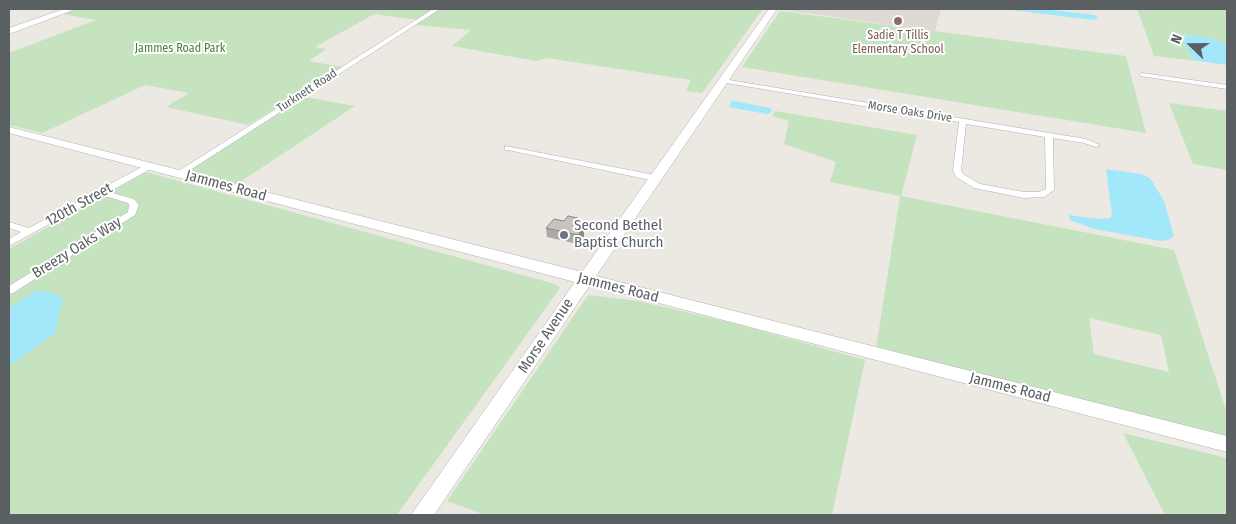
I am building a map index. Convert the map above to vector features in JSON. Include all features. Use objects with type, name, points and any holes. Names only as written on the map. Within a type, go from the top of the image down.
[{"type":"street","points":[[9,31],[72,9]]},
{"type":"street","name":"Turknett Road","points":[[178,174],[437,9]]},
{"type":"street","name":"Morse Avenue","points":[[422,515],[773,9]]},
{"type":"street","points":[[1142,75],[1227,86]]},
{"type":"street","name":"Morse Oaks Drive","points":[[723,81],[1086,141],[1096,145]]},
{"type":"street","points":[[963,120],[957,170],[959,175],[977,186],[1024,195],[1041,195],[1051,188],[1049,135]]},
{"type":"street","name":"Jammes Road","points":[[9,130],[1227,444]]},
{"type":"street","points":[[508,148],[656,178]]},
{"type":"street","name":"120th Street","points":[[9,243],[149,166]]},
{"type":"street","name":"Breezy Oaks Way","points":[[9,290],[132,213],[134,206],[131,200],[101,192]]},
{"type":"street","points":[[9,225],[30,232]]},
{"type":"shaded area","name":"Sadie T Tillis Elementary School","points":[[777,9],[941,9],[935,31]]},
{"type":"green space","name":"Jammes Road Park","points":[[77,9],[435,9],[417,20],[374,14],[315,47],[327,49],[308,61],[343,67],[248,125],[166,107],[189,93],[145,85],[42,133],[9,125],[9,53],[96,20],[63,14]]},
{"type":"green space","points":[[440,9],[763,9],[702,93],[686,91],[691,80],[547,58],[536,61],[452,46],[471,30],[415,25]]},
{"type":"green space","points":[[1137,9],[1227,10],[1227,45],[1214,39],[1189,35],[1183,37],[1192,58],[1198,61],[1154,56]]},
{"type":"green space","points":[[780,11],[1126,56],[1146,133],[742,67]]},
{"type":"green space","points":[[305,97],[355,106],[237,184],[188,172],[196,165]]},
{"type":"green space","points":[[1169,103],[1227,111],[1227,170],[1193,164]]},
{"type":"green space","points":[[775,111],[917,135],[901,196],[1174,250],[1227,413],[1227,437],[876,348],[900,196],[830,182],[836,162],[784,144],[789,121],[772,116]],"holes":[[[1089,318],[1161,335],[1169,372],[1094,354]]]},
{"type":"green space","points":[[146,172],[555,284],[560,288],[397,515],[9,515],[9,249]]},
{"type":"green space","points":[[588,295],[638,301],[733,323],[865,360],[832,515],[485,515],[447,501]]},
{"type":"green space","points":[[1123,433],[1227,458],[1227,515],[1165,515]]},
{"type":"water","points":[[1003,9],[1046,9],[1095,15],[1099,18],[1093,20]]},
{"type":"water","points":[[1189,35],[1214,39],[1227,45],[1227,65],[1198,61],[1192,58],[1182,39]]},
{"type":"water","points":[[735,101],[772,110],[769,114],[766,114],[729,107],[731,102]]},
{"type":"water","points":[[1106,169],[1141,174],[1150,178],[1164,201],[1174,236],[1168,240],[1161,241],[1094,229],[1070,220],[1069,215],[1100,219],[1110,218],[1112,215]]},
{"type":"water","points":[[44,290],[63,298],[55,333],[9,366],[9,308],[36,291]]},
{"type":"building","points":[[568,216],[578,218],[573,224],[584,227],[578,235],[546,228],[554,219],[564,221]]},
{"type":"place","name":"Sadie T Tillis Elementary School","points":[[898,21]]},
{"type":"place","name":"Second Bethel Baptist Church","points":[[564,235]]}]
